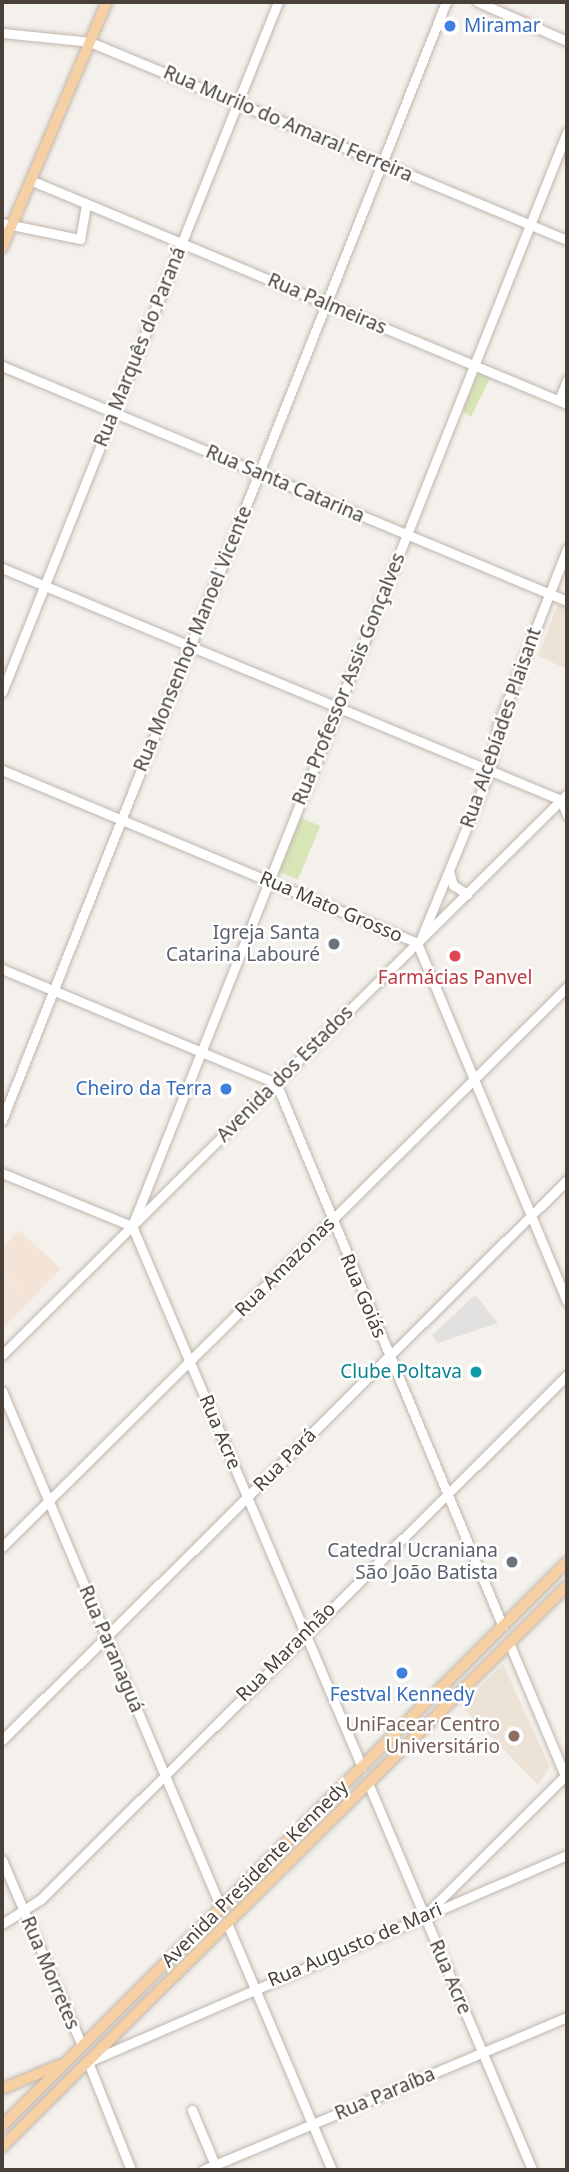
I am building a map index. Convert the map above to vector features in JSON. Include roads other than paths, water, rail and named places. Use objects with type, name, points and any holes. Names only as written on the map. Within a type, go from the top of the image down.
[{"type":"main road","points":[[2,248],[7,224],[30,180],[107,2]]},
{"type":"main road","name":"Avenida Presidente Kennedy","points":[[2,2126],[567,1563]]},
{"type":"main road","name":"Avenida Presidente Kennedy","points":[[2,2147],[567,1586]]},
{"type":"main road","points":[[323,1806],[334,1818]]},
{"type":"main road","points":[[2,2089],[65,2063]]},
{"type":"main road","points":[[32,2077],[52,2097]]},
{"type":"street","name":"Rua Marquês do Paraná","points":[[2,692],[278,2]]},
{"type":"street","name":"Rua Monsenhor Manoel Vicente","points":[[2,1120],[446,2]]},
{"type":"street","points":[[478,2],[567,41]]},
{"type":"street","name":"Rua Murilo do Amaral Ferreira","points":[[2,33],[90,41],[567,240]]},
{"type":"street","name":"Rua Professor Assis Gonçalves","points":[[132,1226],[567,132]]},
{"type":"street","name":"Rua Palmeiras","points":[[30,180],[563,402]]},
{"type":"street","points":[[7,224],[80,239],[86,204]]},
{"type":"street","name":"Rua Santa Catarina","points":[[2,366],[567,601]]},
{"type":"street","points":[[563,402],[567,380]]},
{"type":"street","name":"Rua Alcebíades Plaisant","points":[[419,941],[490,770],[498,725],[567,549]]},
{"type":"street","points":[[2,568],[490,770],[564,797],[567,815]]},
{"type":"street","name":"Rua Mato Grosso","points":[[2,770],[419,941],[567,1302]]},
{"type":"street","name":"Avenida dos Estados","points":[[2,1355],[564,797]]},
{"type":"street","points":[[449,869],[453,885],[467,894]]},
{"type":"street","points":[[2,969],[275,1083]]},
{"type":"street","name":"Rua Amazonas","points":[[2,1547],[567,987]]},
{"type":"street","name":"Rua Goiás","points":[[275,1083],[503,1627]]},
{"type":"street","points":[[2,1173],[132,1226]]},
{"type":"street","name":"Rua Pará","points":[[2,1740],[567,1180]]},
{"type":"street","name":"Rua Acre","points":[[132,1226],[362,1767]]},
{"type":"street","name":"Rua Maranhão","points":[[2,1924],[24,1912],[567,1376]]},
{"type":"street","name":"Rua Paranaguá","points":[[2,1391],[221,1908]]},
{"type":"street","points":[[424,1916],[566,1777],[509,1643]]},
{"type":"street","name":"Rua Acre","points":[[368,1783],[532,2170]]},
{"type":"street","name":"Rua Augusto de Mari","points":[[88,2062],[567,1855]]},
{"type":"street","name":"Rua Morretes","points":[[2,1860],[82,2046]]},
{"type":"street","points":[[227,1923],[332,2170]]},
{"type":"street","name":"Rua Paraíba","points":[[203,2170],[567,2017]]},
{"type":"street","points":[[127,2023],[143,2036]]},
{"type":"street","points":[[88,2062],[131,2170]]},
{"type":"street","points":[[192,2110],[215,2165]]},
{"type":"place","name":"Miramar","points":[[450,26]]},
{"type":"place","name":"Igreja Santa Catarina Labouré","points":[[334,944]]},
{"type":"place","name":"Farmácias Panvel","points":[[455,956]]},
{"type":"place","name":"Cheiro da Terra","points":[[226,1089]]},
{"type":"place","name":"Clube Poltava","points":[[476,1372]]},
{"type":"place","name":"Catedral Ucraniana São João Batista","points":[[512,1562]]},
{"type":"place","name":"Festval Kennedy","points":[[402,1673]]},
{"type":"place","name":"UniFacear Centro Universitário","points":[[514,1736]]}]
